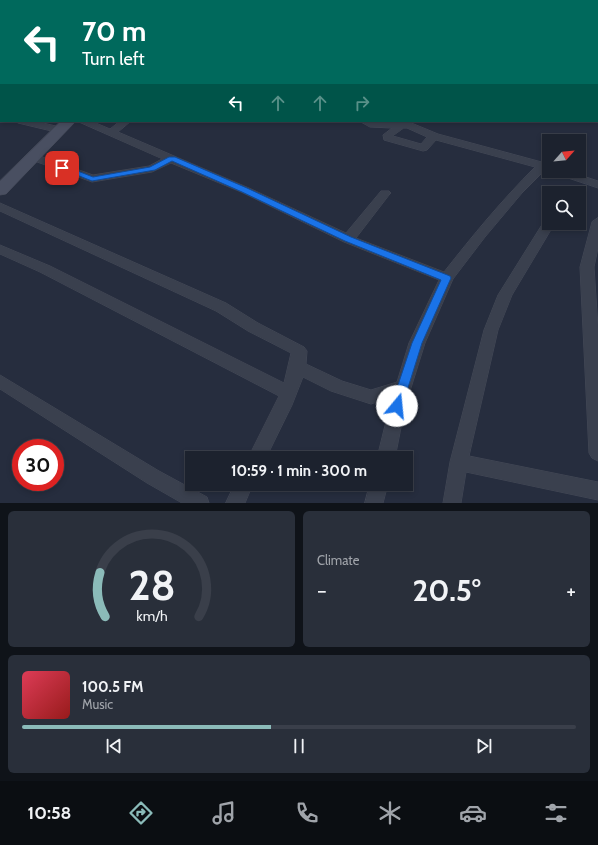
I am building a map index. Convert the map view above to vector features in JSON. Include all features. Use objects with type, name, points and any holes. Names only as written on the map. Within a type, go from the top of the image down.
[{"type":"main road","points":[[0,190],[65,125]]},
{"type":"street","points":[[33,122],[65,125]]},
{"type":"street","points":[[84,122],[172,158],[348,239],[446,278]]},
{"type":"street","points":[[111,133],[125,122]]},
{"type":"street","points":[[366,122],[370,124],[409,125],[434,136],[542,166]]},
{"type":"street","points":[[402,125],[388,135],[388,138],[424,148],[434,136]]},
{"type":"street","points":[[33,157],[92,179],[152,169],[172,158]]},
{"type":"street","points":[[388,451],[403,387],[417,343],[446,278],[518,191],[542,170]]},
{"type":"street","points":[[578,178],[598,185]]},
{"type":"street","points":[[348,239],[385,193]]},
{"type":"street","points":[[0,207],[221,307],[253,327],[299,351],[297,367],[288,393],[260,451]]},
{"type":"street","points":[[598,222],[587,267],[598,453]]},
{"type":"street","points":[[452,503],[459,462],[491,330],[505,295],[545,230]]},
{"type":"street","points":[[0,249],[53,273],[288,393]]},
{"type":"street","points":[[297,367],[337,386],[371,397],[403,387]]},
{"type":"street","points":[[0,381],[153,477],[200,503]]},
{"type":"street","points":[[459,462],[598,491]]},
{"type":"street","points":[[235,503],[241,491]]},
{"type":"street","points":[[374,503],[377,491]]},
{"type":"route","points":[[62,168],[92,179],[152,169],[172,158],[348,239],[446,278],[417,343],[397,406]]}]
